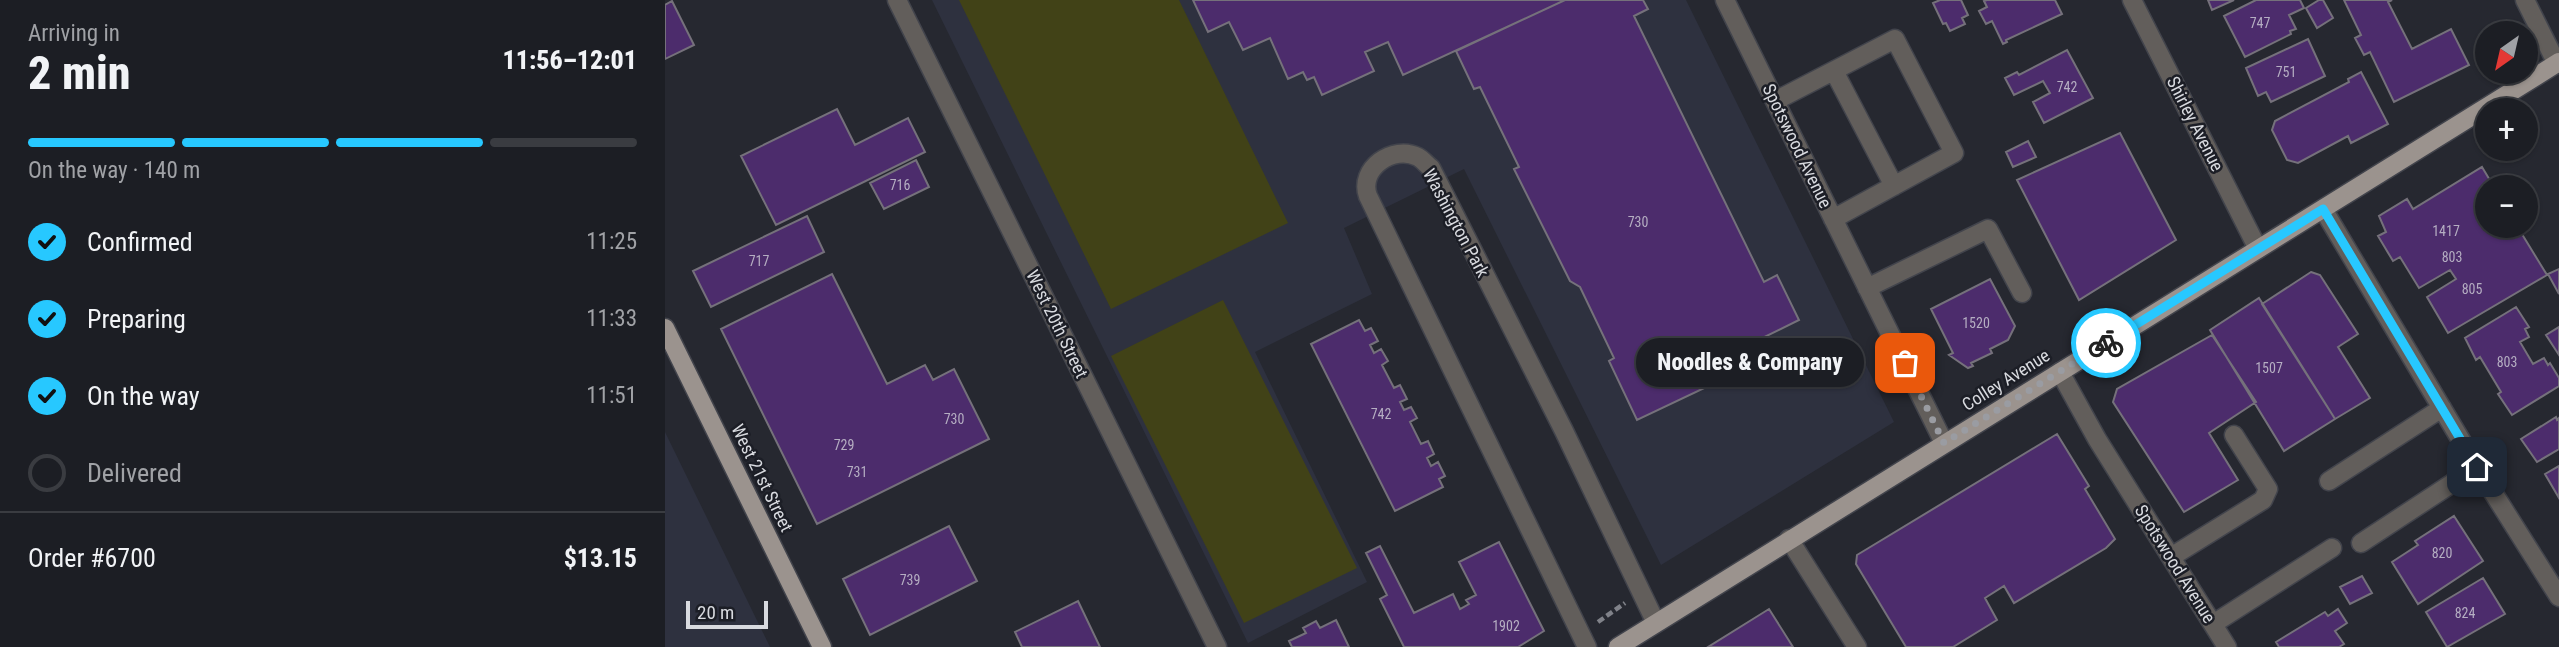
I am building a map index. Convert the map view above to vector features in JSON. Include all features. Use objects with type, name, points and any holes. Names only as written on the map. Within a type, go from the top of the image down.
[{"type":"main road","name":"Colley Avenue","points":[[1618,647],[2558,63]]},
{"type":"main road","name":"West 21st Street","points":[[665,328],[822,647]]},
{"type":"street","name":"West 20th Street","points":[[897,0],[1217,647]]},
{"type":"street","name":"Spotswood Avenue","points":[[1725,0],[1944,443]]},
{"type":"street","name":"Shirley Avenue","points":[[2132,0],[2258,249]]},
{"type":"street","points":[[2525,0],[2558,63]]},
{"type":"street","points":[[1775,101],[1895,39],[1954,153],[1833,219]]},
{"type":"street","points":[[1834,71],[1894,186]]},
{"type":"street","name":"Washington Park","points":[[1587,647],[1368,197],[1366,191],[1372,168],[1382,159],[1394,154],[1418,157],[1431,168],[1564,431],[1656,623]]},
{"type":"street","points":[[2323,209],[2477,467],[2559,597]]},
{"type":"street","points":[[1867,288],[1989,229],[2022,293]]},
{"type":"street","name":"Spotswood Avenue","points":[[2060,372],[2097,439],[2227,647]]},
{"type":"street","points":[[2329,481],[2442,408]]},
{"type":"street","points":[[2171,557],[2263,500],[2268,489],[2234,435]]},
{"type":"street","points":[[2361,543],[2477,467]]},
{"type":"street","points":[[1789,539],[1857,647]]},
{"type":"street","points":[[2213,624],[2332,548]]},
{"type":"path","points":[[1595,625],[1626,602]]},
{"type":"shaded area","points":[[932,0],[1686,0],[1894,422],[1661,565],[1464,169],[1344,228],[1372,294],[1255,352],[1367,582],[1248,643]]},
{"type":"shaded area","points":[[959,0],[1179,0],[1288,223],[1111,309]]},
{"type":"shaded area","points":[[1223,300],[1357,568],[1244,623],[1111,356]]},
{"type":"shaded area","points":[[665,432],[770,647],[665,647]]},
{"type":"building","points":[[1193,0],[1565,0],[1403,75],[1388,42],[1365,52],[1374,71],[1322,95],[1314,77],[1307,80],[1303,72],[1288,79],[1270,38],[1243,50],[1229,22],[1208,32]]},
{"type":"building","points":[[1565,0],[1643,0],[1648,9],[1634,16],[1764,282],[1777,275],[1799,320],[1709,364],[1717,382],[1637,420],[1609,361],[1614,358],[1580,287],[1570,281],[1514,169],[1519,167],[1480,87],[1474,89],[1456,51]]},
{"type":"building","points":[[1940,0],[1961,0],[1968,15],[1962,18],[1965,24],[1950,31],[1946,23],[1943,24],[1933,3]]},
{"type":"building","points":[[2055,0],[2062,14],[2006,40],[2003,44],[1992,21],[1986,24],[1979,11],[1987,7],[1984,1]]},
{"type":"building","points":[[2208,0],[2234,0],[2212,10]]},
{"type":"building","points":[[2256,0],[2300,0],[2304,8],[2289,15],[2296,29],[2290,31],[2291,34],[2245,57],[2224,16]]},
{"type":"building","points":[[2323,0],[2333,18],[2317,28],[2306,8]]},
{"type":"building","points":[[2344,0],[2392,0],[2388,2],[2412,49],[2451,29],[2469,65],[2394,102],[2370,52],[2364,55],[2355,38],[2361,35]]},
{"type":"building","points":[[672,1],[694,45],[665,59],[665,5]]},
{"type":"building","points":[[2308,39],[2325,76],[2271,102],[2266,92],[2258,96],[2246,68]]},
{"type":"building","points":[[2067,50],[2093,98],[2044,123],[2033,102],[2050,93],[2043,81],[2014,95],[2005,78],[2017,72],[2019,75]]},
{"type":"building","points":[[2361,72],[2388,124],[2351,143],[2348,136],[2298,163],[2287,160],[2272,130],[2275,121],[2349,82],[2348,79]]},
{"type":"building","points":[[837,109],[855,145],[908,118],[925,152],[776,225],[741,156]]},
{"type":"building","points":[[2120,133],[2176,240],[2079,300],[2017,180]]},
{"type":"building","points":[[2028,141],[2036,157],[2013,167],[2006,152]]},
{"type":"building","points":[[916,160],[929,187],[884,209],[870,183]]},
{"type":"building","points":[[2482,167],[2487,175],[2475,175],[2475,238],[2524,238],[2547,275],[2448,333],[2427,297],[2456,279],[2450,270],[2419,288],[2400,257],[2393,261],[2378,236],[2386,232],[2379,216],[2407,199],[2413,209]]},
{"type":"building","points":[[807,216],[824,252],[711,307],[693,271]]},
{"type":"building","points":[[2559,269],[2559,294],[2548,274]]},
{"type":"building","points":[[2311,272],[2320,275],[2358,334],[2338,347],[2370,398],[2335,419],[2262,304]]},
{"type":"building","points":[[832,274],[887,384],[925,365],[933,380],[954,369],[989,439],[817,524],[721,329]]},
{"type":"building","points":[[1990,279],[2015,326],[2008,340],[1990,349],[1992,353],[1971,363],[1973,366],[1968,368],[1949,355],[1953,353],[1931,309]]},
{"type":"building","points":[[2259,298],[2335,419],[2284,451],[2210,330]]},
{"type":"building","points":[[2516,307],[2529,327],[2525,329],[2529,337],[2520,342],[2533,364],[2544,358],[2548,365],[2550,363],[2559,378],[2559,386],[2512,415],[2498,394],[2501,392],[2480,357],[2476,360],[2465,338]]},
{"type":"building","points":[[1359,320],[1365,331],[1371,328],[1378,341],[1370,345],[1374,353],[1381,349],[1388,361],[1382,365],[1394,388],[1400,385],[1407,399],[1400,402],[1404,410],[1411,407],[1417,418],[1410,422],[1421,444],[1428,441],[1434,454],[1427,458],[1431,466],[1438,462],[1445,476],[1439,479],[1443,487],[1395,511],[1311,344]]},
{"type":"building","points":[[2559,327],[2559,355],[2546,335]]},
{"type":"building","points":[[2212,335],[2256,402],[2209,433],[2238,480],[2184,512],[2113,402],[2117,389]]},
{"type":"building","points":[[2556,417],[2557,420],[2559,418],[2559,449],[2537,462],[2521,439]]},
{"type":"building","points":[[2057,434],[2089,486],[2085,489],[2115,539],[2106,548],[2014,603],[2004,586],[1985,598],[1997,620],[1953,647],[1906,647],[1856,564],[1857,555]]},
{"type":"building","points":[[2559,466],[2559,498],[2545,474]]},
{"type":"building","points":[[2454,516],[2483,561],[2418,604],[2392,562],[2418,545],[2415,541]]},
{"type":"building","points":[[949,526],[977,581],[870,635],[843,579]]},
{"type":"building","points":[[1499,542],[1544,631],[1518,647],[1404,647],[1380,599],[1387,595],[1366,553],[1380,546],[1414,613],[1453,594],[1460,609],[1469,604],[1466,600],[1476,595],[1459,562]]},
{"type":"building","points":[[2362,576],[2372,593],[2350,604],[2340,587]]},
{"type":"building","points":[[2483,578],[2505,614],[2447,647],[2426,612]]},
{"type":"building","points":[[1078,601],[1100,647],[1022,647],[1015,632]]},
{"type":"building","points":[[1769,609],[1793,647],[1708,647]]},
{"type":"building","points":[[2338,609],[2347,623],[2335,631],[2344,644],[2339,647],[2279,647],[2276,642],[2325,612],[2328,616]]},
{"type":"building","points":[[1336,620],[1349,647],[1292,647],[1289,641],[1306,633],[1303,628],[1316,621],[1320,628]]},
{"type":"way so far","points":[[1905,363],[1944,443],[2106,343]]},
{"type":"place","name":"Noodles & Company","points":[[1905,363]]},
{"type":"route","points":[[2106,343],[2323,209],[2477,467]]}]
